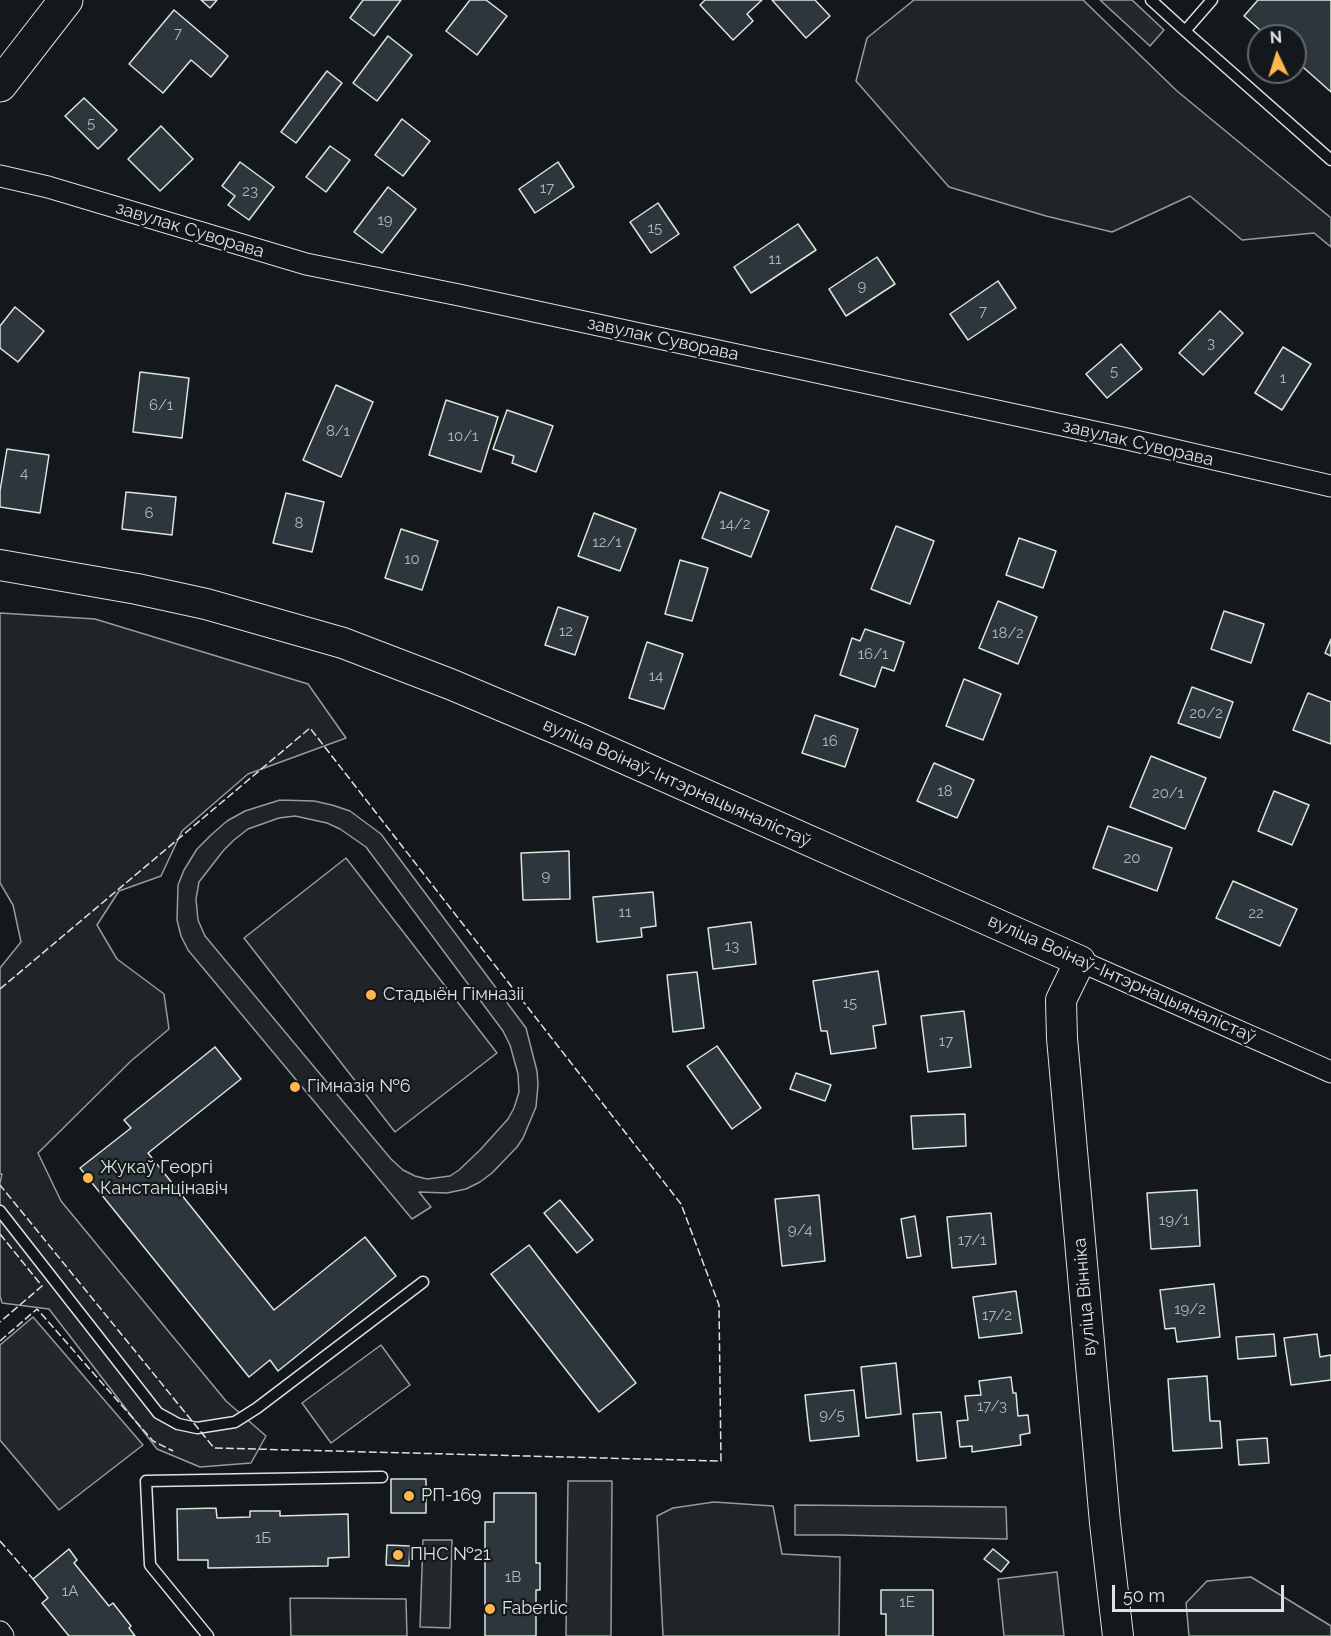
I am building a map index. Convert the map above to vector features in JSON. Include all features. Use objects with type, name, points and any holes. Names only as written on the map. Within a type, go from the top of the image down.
[{"type":"main road","points":[[0,86],[66,0]]},
{"type":"street","name":"завулак Суворава","points":[[0,176],[48,187],[306,264],[459,295],[1331,486]]},
{"type":"street","name":"вуліца Воінаў-Інтэрнацыяналістаў","points":[[0,565],[137,589],[206,604],[343,643],[450,684],[578,738],[1331,1072]]},
{"type":"street","name":"вуліца Вінніка","points":[[1080,961],[1061,1000],[1062,1038],[1105,1523],[1118,1636]]},
{"type":"street","points":[[0,1632],[3,1636]]},
{"type":"lane","points":[[1151,0],[1331,160]]},
{"type":"lane","points":[[1185,31],[1212,0]]},
{"type":"lane","points":[[0,1211],[158,1413],[178,1424],[197,1428],[235,1422],[257,1408],[423,1282]]},
{"type":"lane","points":[[208,1636],[150,1565],[146,1481],[382,1477]]},
{"type":"shaded area","points":[[914,0],[1083,0],[1177,91],[1331,218],[1331,247],[1314,233],[1242,240],[1190,196],[1112,232],[1046,216],[949,187],[856,81],[867,38]]},
{"type":"shaded area","points":[[1100,0],[1132,0],[1164,30],[1150,46]]},
{"type":"shaded area","points":[[0,613],[95,619],[308,684],[346,738],[248,774],[182,831],[161,876],[119,891],[97,925],[117,959],[164,994],[169,1029],[131,1061],[38,1153],[61,1201],[226,1401],[266,1436],[251,1463],[200,1467],[157,1449],[49,1309],[2,1303],[0,1296],[0,1183],[2,1174],[0,1174],[0,968],[21,942],[13,905],[0,883]]},
{"type":"shaded area","points":[[280,800],[314,801],[350,811],[381,834],[526,1028],[537,1071],[538,1085],[536,1107],[523,1138],[492,1173],[480,1182],[466,1189],[447,1193],[419,1192],[431,1207],[412,1219],[188,950],[181,936],[177,920],[178,885],[184,870],[197,849],[211,835],[227,821],[245,811]],"holes":[[[295,816],[327,823],[366,847],[503,1031],[510,1045],[518,1074],[519,1092],[514,1108],[508,1119],[480,1150],[450,1176],[427,1179],[415,1176],[403,1170],[391,1159],[205,936],[198,920],[196,899],[199,882],[223,851],[248,829],[279,818]]]},
{"type":"shaded area","name":"Стадыён Гімназіі","points":[[346,858],[497,1053],[395,1132],[244,938]]},
{"type":"shaded area","points":[[33,1317],[143,1445],[59,1510],[0,1440],[0,1345]]},
{"type":"shaded area","points":[[381,1345],[410,1385],[331,1443],[302,1403]]},
{"type":"shaded area","points":[[568,1481],[612,1481],[611,1636],[566,1636]]},
{"type":"shaded area","points":[[714,1502],[773,1506],[782,1554],[840,1557],[839,1636],[663,1636],[657,1516],[673,1508]]},
{"type":"shaded area","points":[[795,1505],[1006,1507],[1007,1539],[795,1535]]},
{"type":"shaded area","points":[[423,1540],[452,1540],[450,1628],[420,1627]]},
{"type":"shaded area","points":[[1057,1572],[1064,1636],[1004,1636],[998,1579]]},
{"type":"shaded area","points":[[1251,1577],[1331,1626],[1331,1636],[1189,1636],[1186,1603],[1207,1581]]},
{"type":"shaded area","points":[[290,1598],[406,1599],[407,1636],[291,1636]]},
{"type":"building","points":[[201,0],[217,0],[210,8]]},
{"type":"building","points":[[363,0],[401,0],[374,36],[350,18]]},
{"type":"building","points":[[470,0],[486,0],[507,16],[477,55],[446,31]]},
{"type":"building","points":[[705,0],[762,0],[747,14],[753,21],[733,40],[700,5]]},
{"type":"building","points":[[772,0],[815,0],[830,16],[806,38]]},
{"type":"building","points":[[1258,0],[1331,0],[1331,92],[1307,71],[1307,24],[1253,24],[1244,16]]},
{"type":"building","points":[[174,10],[228,56],[211,77],[191,60],[163,93],[129,64]]},
{"type":"building","points":[[388,36],[412,55],[377,101],[353,83]]},
{"type":"building","points":[[327,71],[342,83],[296,143],[281,132]]},
{"type":"building","points":[[84,98],[117,130],[98,149],[65,116]]},
{"type":"building","points":[[402,119],[430,141],[403,176],[375,155]]},
{"type":"building","points":[[161,126],[193,159],[160,191],[128,159]]},
{"type":"building","points":[[330,146],[350,160],[326,192],[306,177]]},
{"type":"building","points":[[240,162],[274,187],[249,220],[228,205],[235,196],[222,186]]},
{"type":"building","points":[[558,162],[574,187],[535,213],[519,189]]},
{"type":"building","points":[[388,187],[416,209],[382,253],[354,232]]},
{"type":"building","points":[[658,203],[679,234],[651,253],[630,222]]},
{"type":"building","points":[[798,224],[816,250],[751,293],[734,267]]},
{"type":"building","points":[[877,257],[895,284],[846,316],[829,289]]},
{"type":"building","points":[[998,281],[1016,308],[968,340],[950,314]]},
{"type":"building","points":[[15,307],[44,331],[18,362],[0,348],[0,326]]},
{"type":"building","points":[[1220,311],[1243,333],[1203,375],[1179,353]]},
{"type":"building","points":[[1121,344],[1142,369],[1107,398],[1086,374]]},
{"type":"building","points":[[1283,347],[1311,364],[1282,410],[1255,393]]},
{"type":"building","points":[[140,372],[189,378],[182,438],[133,432]]},
{"type":"building","points":[[336,385],[373,402],[341,477],[303,460]]},
{"type":"building","points":[[446,400],[498,417],[481,472],[429,455]]},
{"type":"building","points":[[507,410],[553,426],[536,472],[512,463],[514,456],[493,449]]},
{"type":"building","points":[[7,449],[49,455],[40,513],[0,507],[0,491]]},
{"type":"building","points":[[126,492],[176,497],[172,535],[122,529]]},
{"type":"building","points":[[720,492],[769,511],[751,557],[702,538]]},
{"type":"building","points":[[286,493],[324,502],[312,552],[273,543]]},
{"type":"building","points":[[594,513],[636,529],[620,571],[578,556]]},
{"type":"building","points":[[896,526],[934,541],[910,604],[871,589]]},
{"type":"building","points":[[401,529],[438,541],[422,590],[385,578]]},
{"type":"building","points":[[1019,538],[1056,551],[1043,588],[1006,575]]},
{"type":"building","points":[[680,560],[708,568],[692,621],[665,614]]},
{"type":"building","points":[[998,601],[1037,617],[1018,664],[979,648]]},
{"type":"building","points":[[558,607],[588,617],[575,655],[545,645]]},
{"type":"building","points":[[1224,611],[1264,624],[1251,663],[1211,649]]},
{"type":"building","points":[[865,629],[904,642],[894,671],[882,667],[875,687],[840,675],[852,638],[860,641]]},
{"type":"building","points":[[1331,639],[1331,656],[1325,653]]},
{"type":"building","points":[[647,642],[683,654],[664,709],[629,698]]},
{"type":"building","points":[[964,679],[1001,694],[983,740],[946,726]]},
{"type":"building","points":[[1192,687],[1233,702],[1220,738],[1178,723]]},
{"type":"building","points":[[1308,693],[1331,702],[1331,744],[1293,730]]},
{"type":"building","points":[[815,715],[858,729],[845,767],[802,753]]},
{"type":"building","points":[[1151,756],[1206,778],[1185,829],[1130,807]]},
{"type":"building","points":[[934,763],[974,780],[957,818],[917,801]]},
{"type":"building","points":[[1274,791],[1309,805],[1292,845],[1258,831]]},
{"type":"building","points":[[1108,826],[1172,848],[1157,891],[1093,868]]},
{"type":"building","points":[[569,851],[570,899],[523,900],[521,853]]},
{"type":"building","points":[[1233,881],[1297,909],[1280,946],[1216,918]]},
{"type":"building","points":[[653,892],[656,926],[641,928],[642,937],[597,942],[593,897]]},
{"type":"building","points":[[751,922],[756,964],[713,969],[708,928]]},
{"type":"building","points":[[878,971],[886,1024],[873,1026],[876,1048],[831,1054],[827,1031],[821,1031],[813,981]]},
{"type":"building","points":[[697,972],[704,1028],[673,1032],[667,975]]},
{"type":"building","points":[[964,1011],[971,1067],[928,1072],[921,1016]]},
{"type":"building","points":[[717,1046],[761,1108],[732,1129],[687,1066]]},
{"type":"building","points":[[215,1047],[241,1079],[148,1153],[274,1310],[365,1237],[396,1276],[278,1371],[270,1360],[249,1377],[80,1168],[131,1128],[124,1120]]},
{"type":"building","points":[[796,1073],[831,1085],[825,1101],[790,1089]]},
{"type":"building","points":[[965,1114],[966,1146],[913,1149],[911,1116]]},
{"type":"building","points":[[1197,1190],[1200,1246],[1151,1249],[1147,1193]]},
{"type":"building","points":[[819,1195],[825,1261],[782,1266],[775,1199]]},
{"type":"building","points":[[560,1200],[593,1240],[577,1253],[544,1213]]},
{"type":"building","points":[[991,1213],[996,1264],[952,1268],[947,1217]]},
{"type":"building","points":[[915,1216],[921,1256],[907,1258],[901,1219]]},
{"type":"building","points":[[529,1245],[636,1383],[599,1412],[491,1274]]},
{"type":"building","points":[[1214,1284],[1220,1337],[1177,1342],[1175,1328],[1165,1329],[1160,1290]]},
{"type":"building","points":[[1016,1291],[1022,1333],[979,1338],[973,1297]]},
{"type":"building","points":[[1274,1334],[1276,1356],[1238,1359],[1236,1337]]},
{"type":"building","points":[[1317,1334],[1320,1357],[1331,1355],[1331,1380],[1291,1385],[1284,1338]]},
{"type":"building","points":[[896,1363],[901,1414],[866,1418],[861,1367]]},
{"type":"building","points":[[1207,1376],[1210,1421],[1220,1421],[1222,1448],[1173,1451],[1168,1379]]},
{"type":"building","points":[[1011,1377],[1013,1393],[1016,1393],[1018,1416],[1028,1415],[1030,1433],[1020,1435],[1021,1445],[972,1452],[972,1446],[960,1447],[957,1421],[968,1420],[965,1396],[981,1395],[979,1381]]},
{"type":"building","points":[[854,1390],[859,1436],[810,1441],[805,1395]]},
{"type":"building","points":[[941,1412],[946,1458],[917,1461],[913,1414]]},
{"type":"building","points":[[1267,1438],[1269,1463],[1239,1465],[1237,1440]]},
{"type":"building","name":"РП-169","points":[[391,1479],[426,1479],[426,1513],[391,1513]]},
{"type":"building","points":[[494,1493],[536,1493],[536,1563],[540,1563],[540,1590],[536,1590],[536,1636],[485,1636],[485,1522],[494,1522]]},
{"type":"building","points":[[216,1508],[217,1518],[250,1517],[250,1511],[280,1511],[280,1516],[348,1514],[349,1557],[328,1558],[328,1566],[208,1568],[208,1560],[178,1560],[177,1509]]},
{"type":"building","name":"ПНС №21","points":[[387,1545],[410,1546],[409,1566],[386,1565]]},
{"type":"building","points":[[69,1549],[77,1560],[74,1563],[109,1606],[113,1603],[131,1626],[129,1628],[135,1636],[69,1636],[42,1603],[48,1598],[33,1579]]},
{"type":"building","points":[[993,1549],[1009,1562],[1001,1572],[984,1559]]},
{"type":"building","points":[[881,1590],[933,1590],[933,1636],[886,1636],[886,1614],[881,1614]]},
{"type":"fence","points":[[0,989],[310,728],[681,1204],[719,1305],[721,1461],[214,1448],[0,1185]]},
{"type":"fence","points":[[0,1234],[42,1286],[0,1322]]},
{"type":"fence","points":[[0,1341],[37,1309],[153,1441],[173,1451]]},
{"type":"fence","points":[[0,1541],[33,1579]]},
{"type":"place","name":"Стадыён Гімназіі","points":[[371,995]]},
{"type":"place","name":"Гімназія №6","points":[[295,1087]]},
{"type":"place","name":"Жукаў Георгі Канстанцінавіч","points":[[88,1178]]},
{"type":"place","name":"РП-169","points":[[409,1496]]},
{"type":"place","name":"ПНС №21","points":[[398,1555]]},
{"type":"place","name":"Faberlic","points":[[490,1609]]}]
